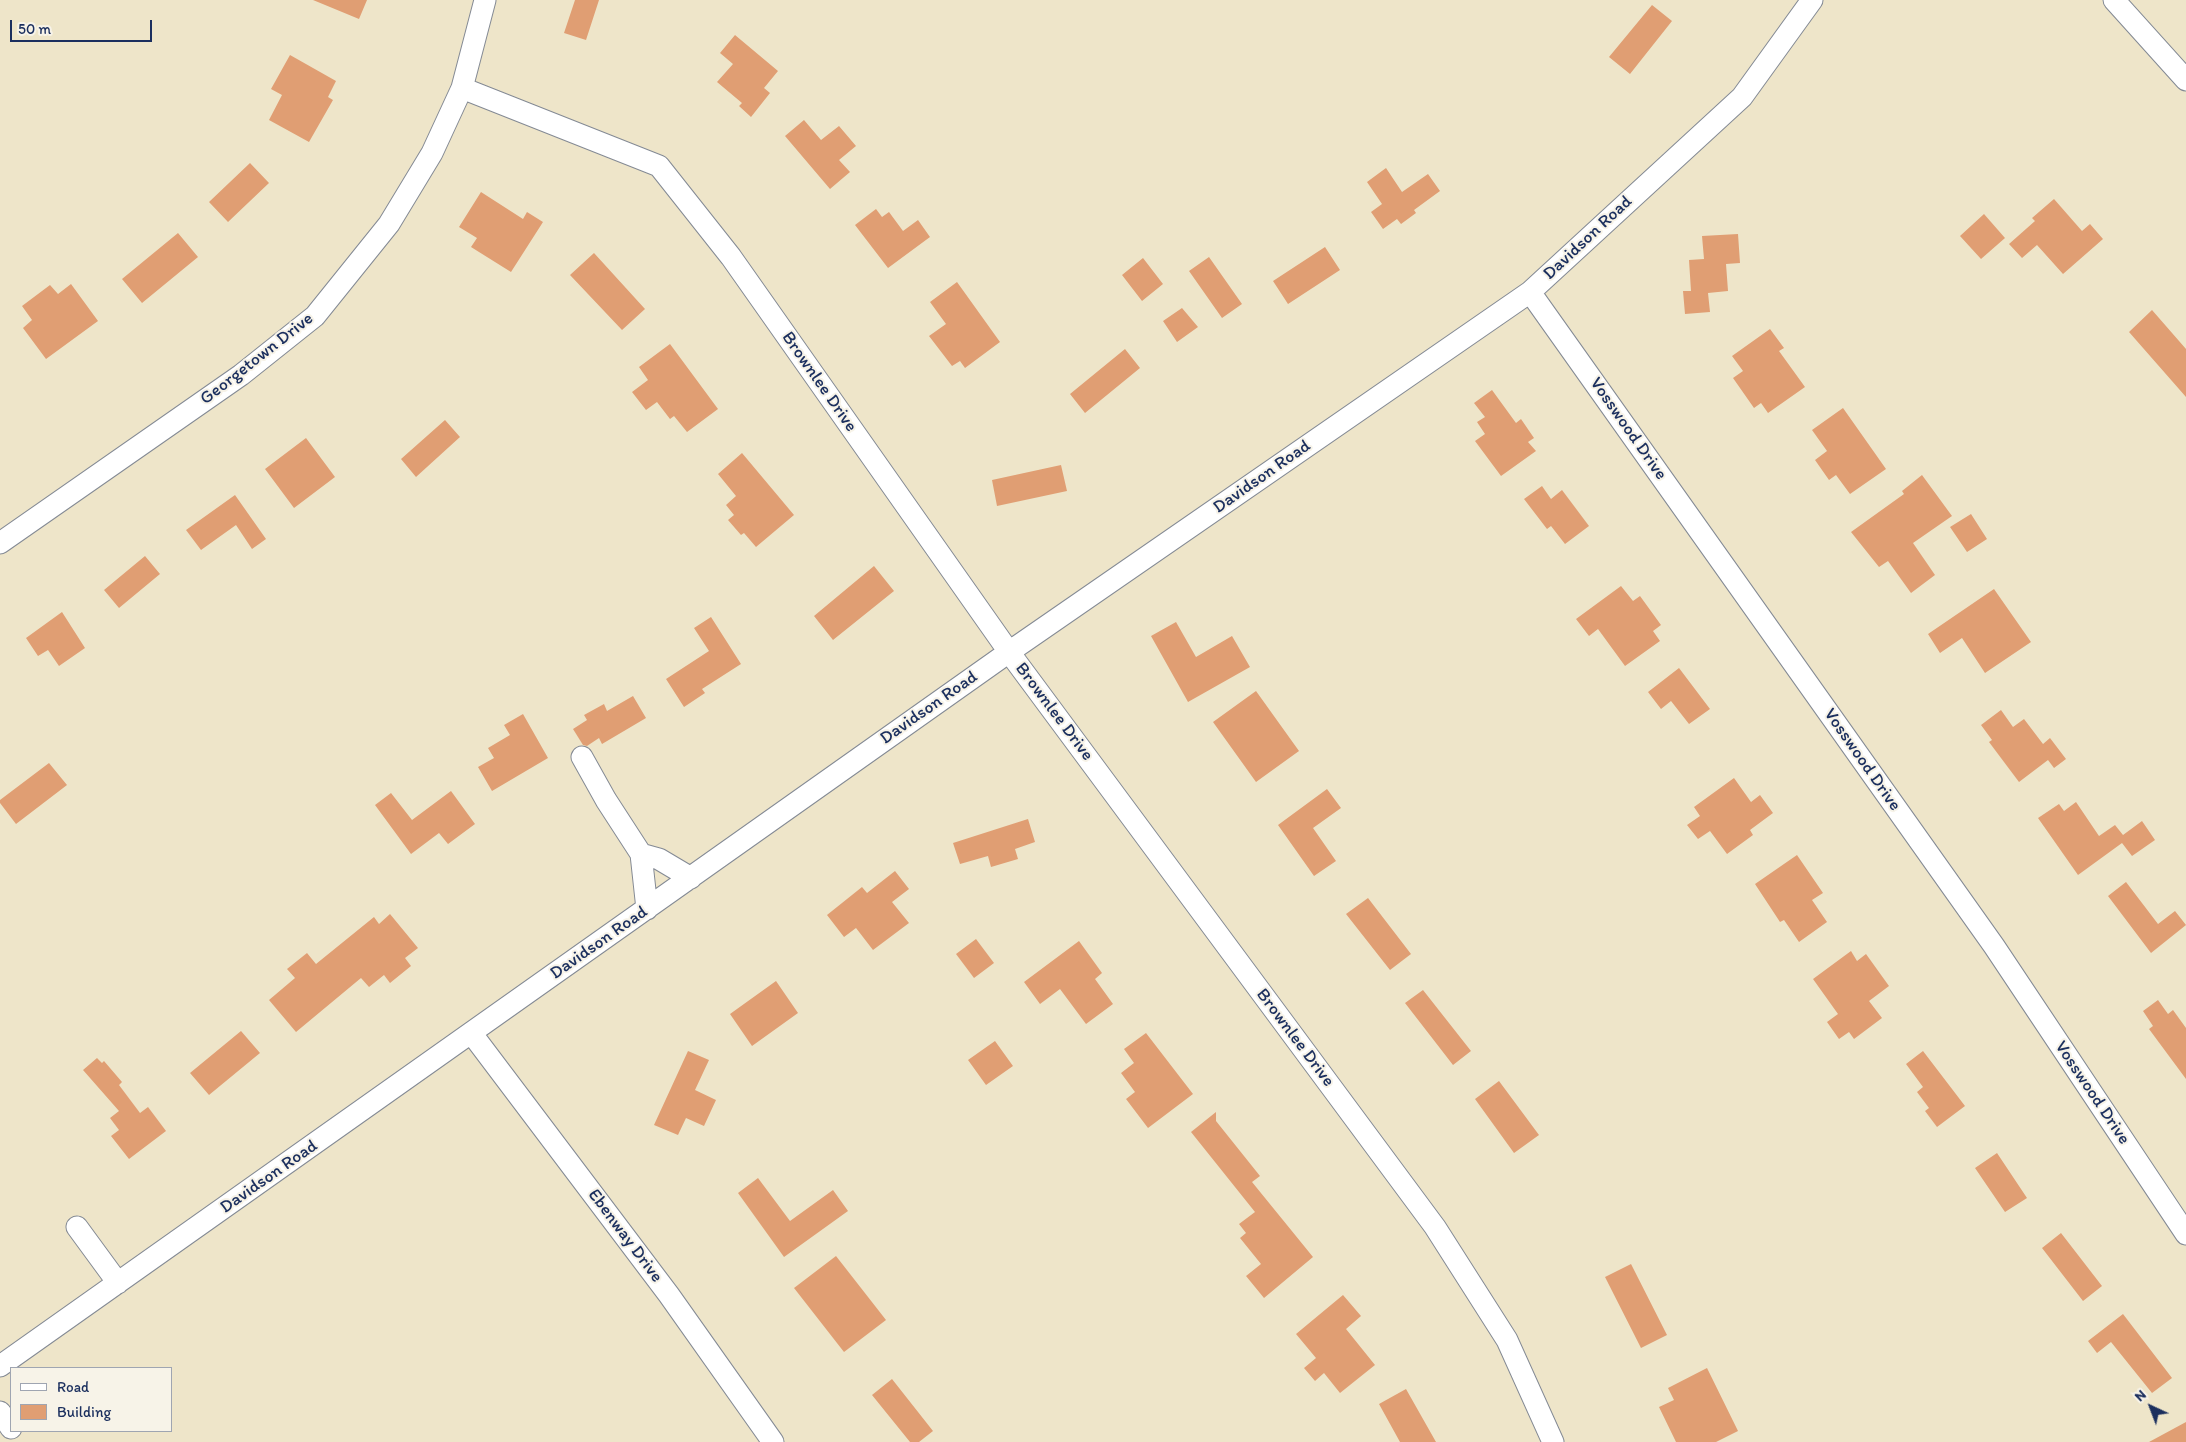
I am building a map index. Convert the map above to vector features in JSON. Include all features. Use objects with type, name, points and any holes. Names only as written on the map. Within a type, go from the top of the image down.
[{"type":"street","name":"Georgetown Drive","points":[[0,543],[242,375],[315,316],[389,224],[432,153],[462,88],[485,0]]},
{"type":"street","name":"Davidson Road","points":[[0,1366],[472,1034],[1009,652],[1530,292],[1742,97],[1812,0]]},
{"type":"street","points":[[2114,0],[2186,80]]},
{"type":"street","name":"Brownlee Drive","points":[[462,88],[659,166],[732,257],[1009,652],[1435,1227],[1507,1340],[1553,1442]]},
{"type":"street","name":"Vosswood Drive","points":[[1530,292],[1994,946],[2186,1234]]},
{"type":"street","points":[[582,757],[606,800],[641,854],[647,909]]},
{"type":"street","points":[[641,854],[659,859],[691,878]]},
{"type":"street","name":"Ebenway Drive","points":[[472,1034],[663,1287],[772,1442]]},
{"type":"street","points":[[77,1227],[118,1283]]},
{"type":"street","points":[[0,1412],[10,1427]]},
{"type":"building","points":[[313,0],[367,0],[359,19]]},
{"type":"building","points":[[575,0],[599,0],[586,40],[564,33]]},
{"type":"building","points":[[1652,5],[1672,21],[1630,74],[1609,57]]},
{"type":"building","points":[[735,35],[778,71],[764,88],[770,93],[751,117],[739,106],[742,103],[717,82],[733,64],[720,53]]},
{"type":"building","points":[[290,55],[336,81],[328,97],[333,100],[309,142],[269,120],[282,95],[271,89]]},
{"type":"building","points":[[804,120],[821,140],[839,126],[856,146],[839,160],[850,172],[830,189],[785,136]]},
{"type":"building","points":[[250,163],[269,183],[228,222],[209,202]]},
{"type":"building","points":[[1386,168],[1402,192],[1428,174],[1440,191],[1414,210],[1416,213],[1401,224],[1397,219],[1383,229],[1371,212],[1382,204],[1367,182]]},
{"type":"building","points":[[481,192],[523,219],[527,212],[543,222],[511,272],[471,247],[477,238],[459,227]]},
{"type":"building","points":[[2054,199],[2082,231],[2090,224],[2103,239],[2063,274],[2037,245],[2022,258],[2009,244],[2035,221],[2032,218]]},
{"type":"building","points":[[876,209],[882,217],[889,212],[903,231],[918,220],[930,237],[888,268],[855,225]]},
{"type":"building","points":[[1984,214],[2005,238],[1981,259],[1960,236]]},
{"type":"building","points":[[178,233],[198,257],[142,303],[122,279]]},
{"type":"building","points":[[1738,234],[1740,263],[1726,264],[1728,291],[1708,293],[1710,312],[1685,314],[1683,291],[1691,291],[1689,260],[1704,259],[1702,236]]},
{"type":"building","points":[[1325,247],[1340,270],[1288,304],[1273,281]]},
{"type":"building","points":[[594,253],[645,309],[622,330],[570,275]]},
{"type":"building","points":[[1209,257],[1242,304],[1222,318],[1189,271]]},
{"type":"building","points":[[1143,258],[1163,284],[1142,301],[1122,275]]},
{"type":"building","points":[[957,282],[1000,342],[965,368],[960,361],[952,366],[929,336],[946,324],[930,302]]},
{"type":"building","points":[[71,284],[98,321],[46,359],[23,328],[32,320],[22,306],[50,285],[58,294]]},
{"type":"building","points":[[1182,308],[1198,327],[1177,342],[1163,321]]},
{"type":"building","points":[[2152,310],[2186,349],[2186,397],[2129,332]]},
{"type":"building","points":[[1770,329],[1784,348],[1779,351],[1805,387],[1768,413],[1761,403],[1754,408],[1733,378],[1743,371],[1732,356]]},
{"type":"building","points":[[670,344],[718,409],[687,432],[674,416],[670,419],[657,402],[646,410],[632,392],[648,380],[639,367]]},
{"type":"building","points":[[1125,349],[1140,368],[1085,413],[1070,394]]},
{"type":"building","points":[[1492,390],[1516,423],[1521,419],[1534,438],[1528,442],[1536,451],[1501,476],[1475,441],[1485,434],[1477,422],[1485,417],[1474,403]]},
{"type":"building","points":[[1843,408],[1886,469],[1850,494],[1836,475],[1829,480],[1815,460],[1827,451],[1812,430]]},
{"type":"building","points":[[445,420],[460,437],[416,477],[401,459]]},
{"type":"building","points":[[306,438],[335,477],[294,508],[265,469]]},
{"type":"building","points":[[742,453],[794,515],[756,547],[744,533],[741,535],[728,520],[734,515],[726,505],[736,496],[718,474]]},
{"type":"building","points":[[1061,465],[1067,491],[997,506],[992,480]]},
{"type":"building","points":[[1922,475],[1952,516],[1913,543],[1935,575],[1911,593],[1888,561],[1879,567],[1851,532],[1904,494],[1902,491]]},
{"type":"building","points":[[1542,486],[1551,499],[1562,490],[1589,526],[1565,544],[1551,526],[1547,529],[1524,499]]},
{"type":"building","points":[[235,495],[266,539],[252,549],[236,525],[201,550],[186,530]]},
{"type":"building","points":[[1971,514],[1987,539],[1967,552],[1950,527]]},
{"type":"building","points":[[145,556],[160,574],[119,608],[104,590]]},
{"type":"building","points":[[874,566],[894,591],[833,640],[814,616]]},
{"type":"building","points":[[1621,586],[1633,601],[1640,596],[1661,625],[1653,631],[1660,641],[1625,666],[1598,629],[1589,636],[1576,619]]},
{"type":"building","points":[[1994,589],[2031,642],[1985,673],[1962,638],[1940,653],[1928,634]]},
{"type":"building","points":[[62,612],[85,648],[59,666],[48,650],[38,656],[26,638]]},
{"type":"building","points":[[711,617],[741,664],[702,689],[705,693],[684,707],[666,679],[709,651],[694,628]]},
{"type":"building","points":[[1176,622],[1196,657],[1232,636],[1250,667],[1188,702],[1151,636]]},
{"type":"building","points":[[1679,668],[1710,709],[1689,724],[1671,701],[1661,709],[1648,692]]},
{"type":"building","points":[[1256,691],[1299,751],[1256,782],[1213,722]]},
{"type":"building","points":[[633,696],[646,718],[602,744],[599,738],[587,746],[583,745],[573,729],[587,720],[584,715],[604,704],[607,711]]},
{"type":"building","points":[[2001,710],[2013,727],[2024,719],[2043,744],[2050,738],[2066,759],[2054,768],[2048,760],[2019,782],[1989,742],[1992,740],[1981,725]]},
{"type":"building","points":[[523,714],[548,758],[492,791],[478,767],[494,758],[488,748],[510,735],[504,725]]},
{"type":"building","points":[[49,763],[67,785],[16,824],[0,803],[0,800]]},
{"type":"building","points":[[1734,778],[1751,802],[1760,795],[1773,813],[1750,830],[1753,835],[1727,854],[1710,831],[1698,839],[1687,825],[1700,816],[1694,807]]},
{"type":"building","points":[[1327,789],[1341,808],[1313,828],[1336,861],[1314,876],[1278,825]]},
{"type":"building","points":[[451,791],[475,824],[448,844],[439,833],[411,854],[375,805],[391,793],[412,820]]},
{"type":"building","points":[[2076,802],[2099,836],[2115,825],[2123,835],[2142,821],[2155,840],[2132,856],[2122,843],[2078,875],[2038,818],[2059,804],[2064,811]]},
{"type":"building","points":[[1028,819],[1035,842],[1015,849],[1018,859],[991,867],[988,856],[960,864],[953,843]]},
{"type":"building","points":[[1797,855],[1823,893],[1812,900],[1827,922],[1799,942],[1784,920],[1780,922],[1755,884]]},
{"type":"building","points":[[895,871],[909,889],[892,902],[909,923],[873,950],[856,928],[844,937],[827,915],[862,887],[867,893]]},
{"type":"building","points":[[2126,882],[2158,924],[2175,911],[2186,925],[2151,953],[2108,896]]},
{"type":"building","points":[[1368,898],[1411,954],[1390,970],[1346,914]]},
{"type":"building","points":[[390,914],[418,948],[405,958],[411,966],[390,983],[384,975],[369,987],[361,978],[296,1032],[269,1000],[295,978],[287,969],[307,953],[316,964],[374,917],[379,924]]},
{"type":"building","points":[[976,939],[994,963],[974,978],[956,954]]},
{"type":"building","points":[[1079,941],[1102,973],[1095,979],[1113,1004],[1086,1024],[1060,989],[1040,1004],[1024,982]]},
{"type":"building","points":[[1851,951],[1857,961],[1866,954],[1889,986],[1869,1001],[1882,1018],[1854,1039],[1849,1032],[1839,1039],[1827,1022],[1838,1014],[1813,979]]},
{"type":"building","points":[[776,981],[798,1013],[752,1046],[730,1014]]},
{"type":"building","points":[[1423,990],[1471,1051],[1453,1065],[1405,1003]]},
{"type":"building","points":[[2158,1000],[2168,1014],[2173,1010],[2186,1028],[2186,1079],[2149,1029],[2153,1026],[2143,1011]]},
{"type":"building","points":[[241,1031],[260,1053],[209,1095],[190,1073]]},
{"type":"building","points":[[1146,1033],[1193,1094],[1148,1128],[1126,1099],[1135,1092],[1121,1073],[1134,1063],[1124,1049]]},
{"type":"building","points":[[995,1041],[1013,1066],[986,1085],[968,1060]]},
{"type":"building","points":[[688,1051],[709,1060],[695,1090],[716,1100],[704,1126],[686,1118],[678,1135],[654,1125]]},
{"type":"building","points":[[1923,1051],[1965,1106],[1937,1127],[1925,1111],[1929,1108],[1917,1092],[1923,1087],[1906,1064]]},
{"type":"building","points":[[97,1058],[102,1063],[104,1061],[122,1082],[119,1085],[140,1113],[148,1107],[166,1131],[129,1159],[111,1136],[119,1130],[110,1118],[119,1111],[83,1070]]},
{"type":"building","points":[[1499,1081],[1539,1135],[1514,1153],[1475,1099]]},
{"type":"building","points":[[1216,1112],[1216,1121],[1260,1176],[1252,1182],[1313,1257],[1264,1298],[1246,1276],[1261,1264],[1240,1238],[1246,1233],[1239,1224],[1255,1212],[1191,1132]]},
{"type":"building","points":[[1997,1153],[2027,1198],[2005,1212],[1975,1168]]},
{"type":"building","points":[[758,1178],[790,1221],[833,1190],[848,1211],[784,1257],[738,1193]]},
{"type":"building","points":[[2061,1233],[2102,1286],[2083,1301],[2042,1248]]},
{"type":"building","points":[[836,1256],[886,1320],[844,1352],[794,1288]]},
{"type":"building","points":[[1631,1264],[1667,1335],[1641,1348],[1605,1277]]},
{"type":"building","points":[[1343,1295],[1361,1316],[1346,1329],[1375,1365],[1340,1393],[1324,1373],[1315,1381],[1304,1368],[1316,1358],[1296,1334]]},
{"type":"building","points":[[2123,1314],[2172,1378],[2152,1393],[2111,1342],[2097,1353],[2088,1341]]},
{"type":"building","points":[[1707,1368],[1738,1431],[1716,1442],[1676,1442],[1659,1407],[1674,1400],[1668,1388]]},
{"type":"building","points":[[892,1379],[933,1431],[919,1442],[910,1442],[872,1395]]},
{"type":"building","points":[[1406,1389],[1436,1442],[1400,1442],[1379,1404]]},
{"type":"building","points":[[2186,1422],[2186,1442],[2149,1442]]}]
